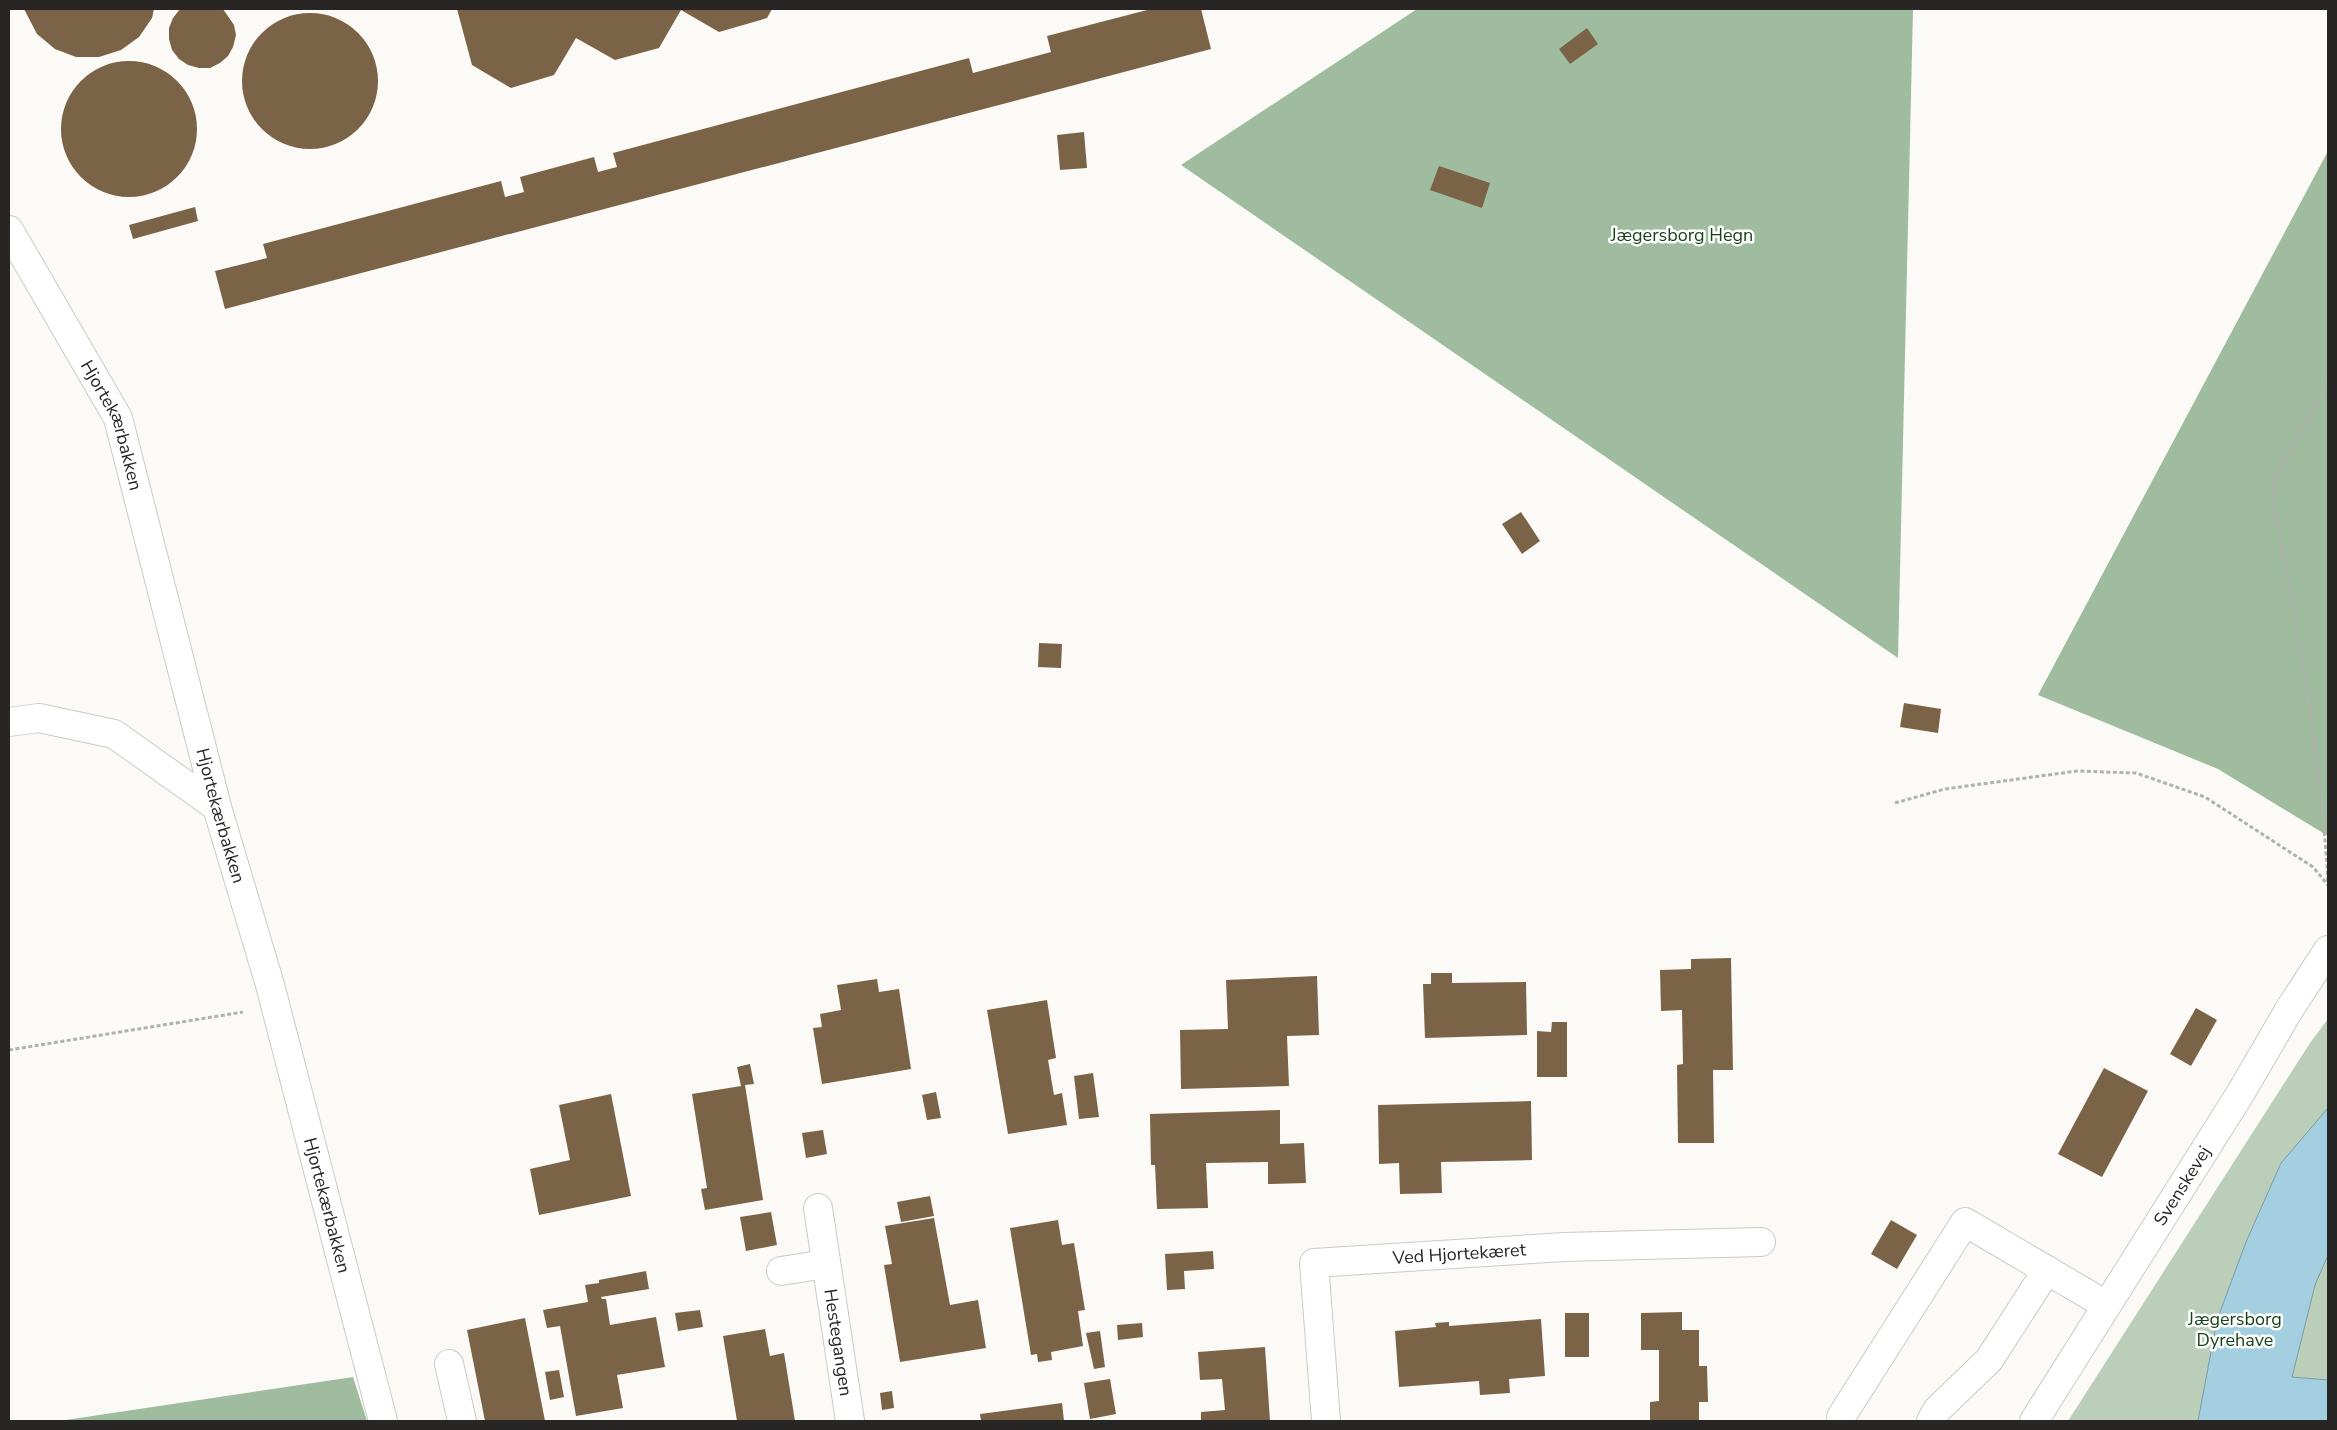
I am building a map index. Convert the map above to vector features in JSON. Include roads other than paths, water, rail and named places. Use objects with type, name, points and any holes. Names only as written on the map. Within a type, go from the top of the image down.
[{"type":"street","name":"Hjortekærbakken","points":[[9,230],[118,418],[217,807],[273,996],[383,1421]]},
{"type":"street","points":[[9,722],[39,718],[114,734],[217,807]]},
{"type":"street","name":"Svenskevej","points":[[2034,1421],[2240,1094],[2289,1010],[2328,950]]},
{"type":"street","name":"Hestegangen","points":[[818,1208],[850,1421]]},
{"type":"street","points":[[1841,1421],[1846,1409],[1965,1222],[2106,1306]]},
{"type":"street","name":"Ved Hjortekæret","points":[[1326,1421],[1314,1263],[1564,1247],[1761,1242]]},
{"type":"street","name":"Hestegangen","points":[[781,1272],[826,1264]]},
{"type":"street","points":[[1931,1421],[1937,1410],[1988,1360],[2047,1270]]},
{"type":"street","points":[[449,1364],[462,1421]]},
{"type":"water","points":[[2328,1108],[2328,1255],[2315,1285],[2292,1377],[2328,1380],[2328,1421],[2198,1421],[2217,1320],[2246,1242],[2281,1163]]},
{"type":"park label","name":"Jægersborg Hegn","points":[[1682,235]]},
{"type":"park label","name":"Jægersborg Dyrehave","points":[[2235,1329]]}]
